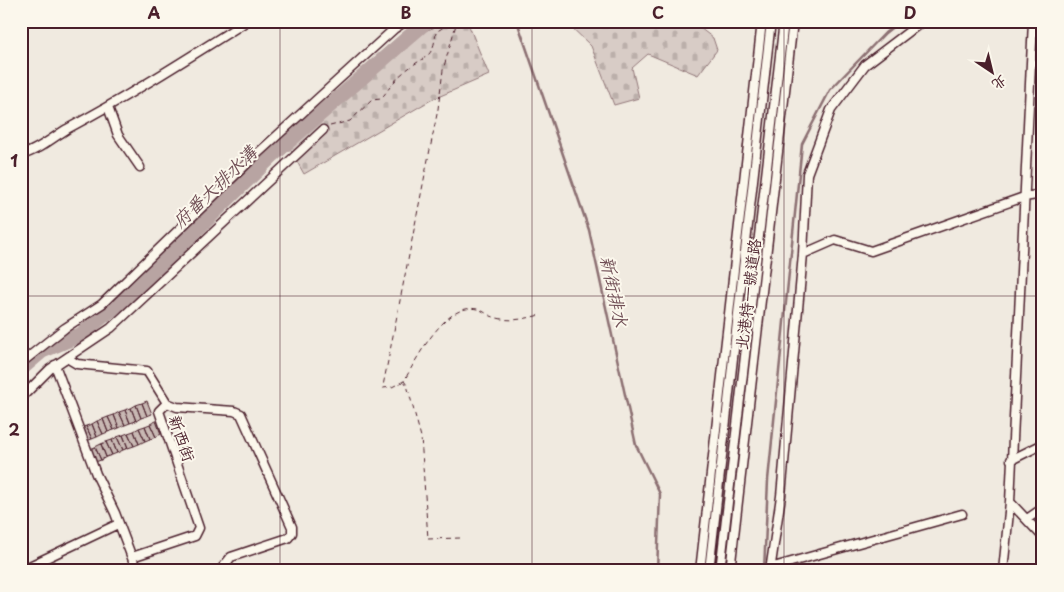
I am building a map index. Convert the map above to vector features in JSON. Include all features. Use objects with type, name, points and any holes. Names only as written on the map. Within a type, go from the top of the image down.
[{"type":"street","points":[[21,155],[29,154],[50,138],[108,107],[247,21]]},
{"type":"street","points":[[21,362],[65,328],[102,304],[257,154],[394,29],[406,21]]},
{"type":"street","name":"北港特一號道路","points":[[700,571],[762,21]]},
{"type":"street","name":"北港特一號道路","points":[[709,571],[771,21]]},
{"type":"street","name":"北港特一號道路","points":[[720,571],[784,21]]},
{"type":"street","name":"北港特一號道路","points":[[730,571],[794,21]]},
{"type":"street","points":[[923,21],[865,65],[831,110],[808,174],[803,254],[781,496],[770,570],[962,514]]},
{"type":"street","points":[[1003,571],[1010,502],[1033,21]]},
{"type":"street","points":[[108,107],[118,135],[140,167]]},
{"type":"street","points":[[21,398],[55,365],[112,328],[323,130]]},
{"type":"street","points":[[803,254],[835,240],[871,251],[1024,197],[1043,194]]},
{"type":"street","name":"新西街","points":[[67,358],[77,364],[148,371],[167,403],[159,411],[199,528],[195,536],[132,557]]},
{"type":"street","points":[[55,365],[96,474],[137,571]]},
{"type":"street","points":[[167,403],[176,408],[234,411],[242,414],[292,526],[292,533],[288,538],[231,557],[220,571]]},
{"type":"street","points":[[1011,460],[1043,444]]},
{"type":"street","points":[[1010,502],[1043,537]]},
{"type":"street","points":[[1027,519],[1043,508]]},
{"type":"street","points":[[21,570],[118,524]]},
{"type":"path","points":[[323,130],[336,123],[350,121],[372,100],[381,99],[403,72],[425,58],[435,48],[436,32],[453,21]]},
{"type":"path","points":[[457,21],[442,70],[438,109],[383,388],[392,387],[404,381],[432,334],[462,309],[477,309],[493,316],[515,321],[540,315]]},
{"type":"path","points":[[404,381],[408,385],[421,437],[428,539],[460,538]]},
{"type":"green space","points":[[454,21],[467,21],[489,75],[431,100],[304,174],[290,149],[325,114],[421,32]]},
{"type":"green space","points":[[565,21],[691,21],[713,38],[717,50],[698,75],[648,54],[632,68],[639,98],[614,105],[591,46]]},
{"type":"building","points":[[147,401],[152,414],[147,416],[142,403]]},
{"type":"building","points":[[142,403],[147,416],[141,418],[136,405]]},
{"type":"building","points":[[136,405],[141,418],[136,421],[131,408]]},
{"type":"building","points":[[131,408],[136,421],[130,423],[125,410]]},
{"type":"building","points":[[125,410],[130,423],[125,425],[119,412]]},
{"type":"building","points":[[119,412],[125,425],[119,428],[114,415]]},
{"type":"building","points":[[114,415],[119,428],[114,430],[108,417]]},
{"type":"building","points":[[108,417],[114,430],[108,432],[103,419]]},
{"type":"building","points":[[103,419],[108,432],[103,434],[97,421]]},
{"type":"building","points":[[97,421],[103,434],[97,437],[92,424]]},
{"type":"building","points":[[156,421],[161,434],[156,437],[150,424]]},
{"type":"building","points":[[92,424],[97,437],[92,439],[86,426]]},
{"type":"building","points":[[150,424],[156,437],[150,439],[145,426]]},
{"type":"building","points":[[86,426],[92,439],[86,441],[81,428]]},
{"type":"building","points":[[145,426],[150,439],[145,441],[139,428]]},
{"type":"building","points":[[139,428],[145,441],[139,444],[134,431]]},
{"type":"building","points":[[134,431],[139,444],[134,446],[128,433]]},
{"type":"building","points":[[128,433],[134,446],[128,448],[123,435]]},
{"type":"building","points":[[123,435],[128,448],[123,450],[117,437]]},
{"type":"building","points":[[117,437],[123,450],[117,453],[112,440]]},
{"type":"building","points":[[112,440],[117,453],[112,455],[106,442]]},
{"type":"building","points":[[106,442],[112,455],[106,457],[101,444]]},
{"type":"building","points":[[101,444],[106,457],[101,460],[95,447]]},
{"type":"building","points":[[95,447],[101,460],[95,462],[90,449]]},
{"type":"waterway","name":"府番大排水溝","points":[[21,369],[42,351],[80,335],[132,293],[273,155],[427,21]]},
{"type":"waterway","name":"新街排水","points":[[517,21],[589,230],[636,445],[660,494],[657,571]]},
{"type":"waterway","points":[[764,571],[768,480],[802,144],[830,90],[885,33],[900,21]]}]
